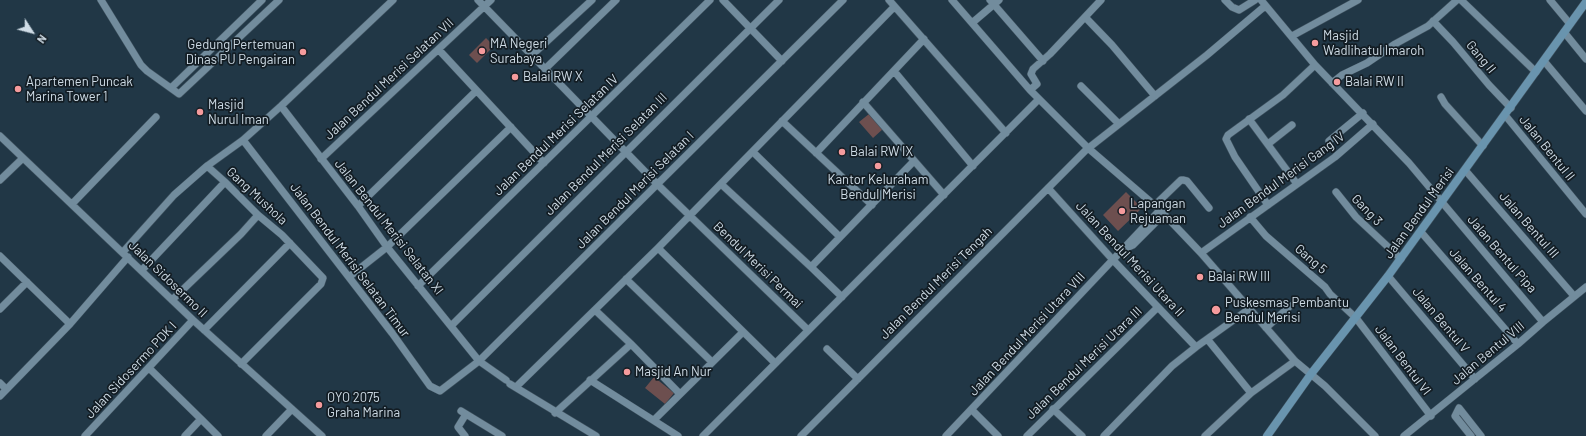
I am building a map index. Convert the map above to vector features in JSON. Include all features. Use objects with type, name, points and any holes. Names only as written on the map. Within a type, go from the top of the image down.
[{"type":"street","points":[[101,0],[141,65],[179,94],[279,0]]},
{"type":"street","points":[[171,88],[262,0]]},
{"type":"street","points":[[0,396],[70,324],[174,195],[207,166],[243,140],[393,0]]},
{"type":"street","name":"Bendul Merisi Permai","points":[[478,0],[591,118],[808,330]]},
{"type":"street","name":"Jalan Bendul Merisi Selatan VII","points":[[321,159],[491,0]]},
{"type":"street","points":[[532,55],[592,0]]},
{"type":"street","points":[[545,69],[616,0]]},
{"type":"street","name":"Jalan Bendul Merisi Selatan IV","points":[[418,286],[710,0]]},
{"type":"street","points":[[723,0],[782,61]]},
{"type":"street","name":"Jalan Bendul Merisi Selatan III","points":[[451,326],[779,0]]},
{"type":"street","name":"Jalan Bendul Merisi Selatan I","points":[[440,391],[479,361],[843,0]]},
{"type":"street","points":[[889,0],[1006,133]]},
{"type":"street","points":[[952,0],[1030,90],[1088,148],[1160,210],[1201,253],[1249,310],[1295,361],[1311,374],[1375,436]]},
{"type":"street","points":[[1030,90],[1037,84],[1031,74],[1032,71],[1101,0]]},
{"type":"street","points":[[1225,0],[1232,7],[1238,10],[1255,0]]},
{"type":"street","points":[[1292,36],[1358,0]]},
{"type":"street","points":[[1332,83],[1342,75],[1367,63],[1395,44],[1428,26],[1457,0]]},
{"type":"street","points":[[1461,0],[1536,72]]},
{"type":"street","points":[[1550,0],[1570,24]]},
{"type":"street","points":[[972,23],[994,2],[1043,61]]},
{"type":"street","name":"Jalan Bendul Merisi","points":[[1267,436],[1311,374],[1401,259],[1586,2]]},
{"type":"street","name":"Jalan Bentul Pipa","points":[[1263,3],[1315,65],[1409,163],[1543,322]]},
{"type":"street","name":"Jalan Bendul Merisi Tengah","points":[[801,436],[1088,148],[1207,55],[1263,3]]},
{"type":"street","points":[[511,384],[595,310],[658,248],[894,7]]},
{"type":"street","points":[[1085,17],[1112,45],[1155,96]]},
{"type":"street","name":"Gang II","points":[[1433,22],[1453,42],[1510,108]]},
{"type":"street","points":[[1564,32],[1586,59]]},
{"type":"street","points":[[816,153],[924,39]]},
{"type":"street","points":[[438,50],[544,163]]},
{"type":"street","points":[[1544,61],[1586,111]]},
{"type":"street","points":[[1268,205],[1226,139],[1228,135],[1283,95],[1315,65]]},
{"type":"street","points":[[894,71],[973,166]]},
{"type":"street","points":[[1081,86],[1119,124]]},
{"type":"street","points":[[358,206],[476,91]]},
{"type":"street","points":[[1442,97],[1445,104],[1483,146]]},
{"type":"street","points":[[703,436],[1039,99]]},
{"type":"street","points":[[863,102],[944,195]]},
{"type":"street","name":"Jalan Bendul Merisi Selatan XI","points":[[281,106],[418,286],[479,361]]},
{"type":"street","points":[[1329,141],[1363,114]]},
{"type":"street","name":"Jalan Bentul II","points":[[1505,115],[1586,214]]},
{"type":"street","points":[[72,204],[156,117]]},
{"type":"street","points":[[1249,119],[1297,184]]},
{"type":"street","points":[[782,121],[872,205]]},
{"type":"street","name":"Jalan Bendul Merisi Gang IV","points":[[1201,253],[1334,157],[1373,124]]},
{"type":"street","points":[[1268,144],[1292,125]]},
{"type":"street","points":[[349,277],[387,246],[511,127]]},
{"type":"street","name":"Jalan Sidosermo II","points":[[0,136],[193,320],[322,436]]},
{"type":"street","name":"Jalan Bendul Merisi Selatan Timur","points":[[243,140],[392,333],[430,386],[440,391]]},
{"type":"street","points":[[753,152],[840,237]]},
{"type":"street","points":[[0,180],[23,158]]},
{"type":"street","points":[[811,267],[914,162]]},
{"type":"street","name":"Gang Mushola","points":[[207,166],[226,182],[258,215],[322,275],[323,280],[321,284],[241,364]]},
{"type":"street","name":"Jalan Bentul III","points":[[1465,170],[1574,296]]},
{"type":"street","name":"Jalan Bendul Merisi Utara VIII","points":[[946,436],[1113,260],[1125,248],[1133,245],[1160,210],[1180,180],[1186,181],[1209,208]]},
{"type":"street","points":[[142,270],[226,182]]},
{"type":"street","points":[[721,184],[842,297]]},
{"type":"street","name":"Jalan Bendul Merisi Utara II","points":[[1048,188],[1113,260],[1196,347]]},
{"type":"street","name":"Gang 3","points":[[1336,192],[1356,217],[1401,259]]},
{"type":"street","points":[[172,300],[241,234],[258,215]]},
{"type":"street","name":"Gang 5","points":[[1250,217],[1266,236],[1325,287],[1330,294],[1356,318]]},
{"type":"street","name":"Jalan Bentul 4","points":[[1420,232],[1518,344]]},
{"type":"street","points":[[204,330],[290,244]]},
{"type":"street","points":[[658,248],[775,363]]},
{"type":"street","points":[[0,256],[70,324]]},
{"type":"street","name":"Jalan Bentul V","points":[[1388,276],[1475,379]]},
{"type":"street","points":[[626,279],[712,362]]},
{"type":"street","points":[[0,309],[28,282]]},
{"type":"street","name":"Jalan Bentul VIII","points":[[1404,436],[1431,416],[1586,287]]},
{"type":"street","points":[[1266,328],[1290,306]]},
{"type":"street","name":"Jalan Bendul Merisi Utara III","points":[[1027,436],[1158,307]]},
{"type":"street","points":[[595,310],[680,394]]},
{"type":"street","points":[[1104,436],[1172,366],[1196,347],[1249,310]]},
{"type":"street","name":"Jalan Bentul VI","points":[[1356,318],[1431,416]]},
{"type":"street","name":"Jalan Sidosermo PDK I","points":[[85,436],[193,320]]},
{"type":"street","points":[[654,420],[743,332]]},
{"type":"street","points":[[1208,340],[1251,393]]},
{"type":"street","points":[[556,413],[590,380],[631,344]]},
{"type":"street","points":[[827,349],[858,379]]},
{"type":"street","points":[[479,361],[556,413],[596,436]]},
{"type":"street","points":[[1205,436],[1251,393],[1295,361]]},
{"type":"street","points":[[149,368],[218,436]]},
{"type":"street","points":[[590,380],[678,436]]},
{"type":"street","points":[[0,384],[6,389]]},
{"type":"street","points":[[1471,436],[1455,416],[1459,408],[1481,436]]},
{"type":"street","points":[[266,436],[292,409]]},
{"type":"street","points":[[1053,409],[1082,436]]},
{"type":"street","points":[[972,410],[998,436]]},
{"type":"street","points":[[465,436],[458,428],[462,416],[502,436]]},
{"type":"street","points":[[185,436],[201,419]]},
{"type":"shaded area","points":[[486,38],[494,46],[477,63],[469,55]]},
{"type":"shaded area","points":[[869,114],[883,129],[873,138],[859,122]]},
{"type":"shaded area","name":"Lapangan Rejuaman","points":[[1126,192],[1142,208],[1118,231],[1103,215]]},
{"type":"shaded area","points":[[654,377],[674,393],[665,404],[645,388]]},
{"type":"place","name":"Masjid Wadlihatul Imaroh","points":[[1315,43]]},
{"type":"place","name":"MA Negeri Surabaya","points":[[482,51]]},
{"type":"place","name":"Gedung Pertemuan Dinas PU Pengairan","points":[[303,52]]},
{"type":"place","name":"Balai RW X","points":[[515,77]]},
{"type":"place","name":"Balai RW II","points":[[1337,82]]},
{"type":"place","name":"Apartemen Puncak Marina Tower 1","points":[[18,89]]},
{"type":"place","name":"Masjid Nurul Iman","points":[[200,112]]},
{"type":"place","name":"Balai RW IX","points":[[842,152]]},
{"type":"place","name":"Kantor Keluraham Bendul Merisi","points":[[878,166]]},
{"type":"place","name":"Lapangan Rejuaman","points":[[1122,211]]},
{"type":"place","name":"Balai RW III","points":[[1200,277]]},
{"type":"place","name":"Puskesmas Pembantu Bendul Merisi","points":[[1216,310]]},
{"type":"place","name":"Masjid An Nur","points":[[627,372]]},
{"type":"place","name":"OYO 2075 Graha Marina","points":[[319,405]]}]
